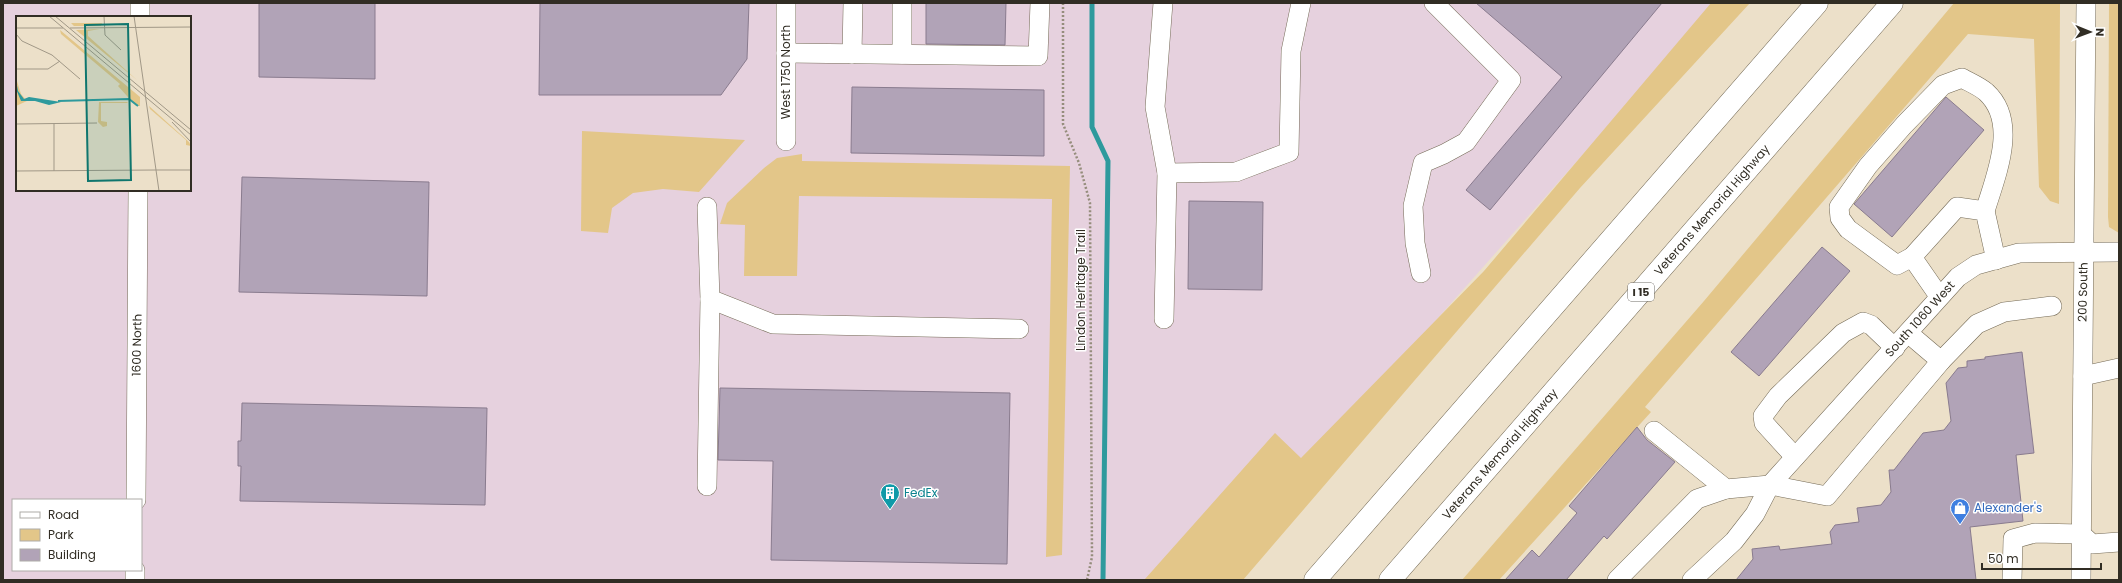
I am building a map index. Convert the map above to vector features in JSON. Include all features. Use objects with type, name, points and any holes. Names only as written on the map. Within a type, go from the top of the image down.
[{"type":"highway","points":[[1315,580],[1817,3]]},
{"type":"highway","name":"Veterans Memorial Highway","points":[[1390,580],[1892,3]]},
{"type":"street","points":[[140,3],[140,16]]},
{"type":"street","name":"West 1750 North","points":[[786,3],[786,141]]},
{"type":"street","points":[[852,54],[853,3]]},
{"type":"street","points":[[902,3],[902,54]]},
{"type":"street","points":[[786,53],[1038,56],[1040,3]]},
{"type":"street","points":[[1163,3],[1155,107],[1167,173],[1164,319]]},
{"type":"street","points":[[1167,173],[1236,172],[1289,152],[1291,51],[1301,3]]},
{"type":"street","points":[[1421,273],[1415,243],[1413,206],[1423,163],[1466,142],[1511,80],[1434,3]]},
{"type":"street","name":"200 South","points":[[2081,580],[2086,3]]},
{"type":"street","points":[[1985,211],[1957,207],[1912,258],[1897,265],[1848,229],[1840,218],[1839,207],[1868,166],[1904,125],[1943,85],[1962,78],[1986,92],[2001,113],[2003,150],[1985,211],[1996,260]]},
{"type":"street","name":"1600 North","points":[[136,499],[138,191]]},
{"type":"street","points":[[707,207],[710,298],[707,486]]},
{"type":"street","name":"South 1060 West","points":[[1692,580],[1734,540],[1755,514],[1770,485],[1958,277],[1976,265],[2019,254],[2084,251],[2119,252]]},
{"type":"street","points":[[1912,258],[1940,296]]},
{"type":"street","points":[[710,298],[773,324],[1019,329]]},
{"type":"street","points":[[1617,580],[1697,499],[1726,489],[1770,485],[1827,496],[1941,361],[1977,324],[2004,312],[2052,306]]},
{"type":"street","points":[[1795,457],[1764,423],[1763,416],[1778,396],[1843,333],[1863,322],[1871,326],[1895,348]]},
{"type":"street","points":[[1908,333],[1941,361]]},
{"type":"street","points":[[2083,376],[2119,368]]},
{"type":"street","points":[[1654,431],[1726,489]]},
{"type":"street","points":[[2012,580],[2013,539],[2035,533],[2081,534],[2092,544],[2119,542]]},
{"type":"path","name":"Lindon Heritage Trail","points":[[1063,3],[1063,124],[1079,162],[1090,203],[1092,558],[1086,580]]},
{"type":"shaded area","points":[[3,3],[1717,3],[1206,580],[3,580]]},
{"type":"green space","points":[[1711,3],[1750,3],[1580,188],[1243,580],[1122,580],[1145,579],[1275,433],[1301,458],[1484,271]]},
{"type":"green space","points":[[1954,3],[2060,3],[2059,204],[2050,201],[2039,187],[2034,39],[1968,34],[1645,407],[1651,412],[1499,580],[1462,580],[1704,301]]},
{"type":"green space","points":[[2109,3],[2119,3],[2119,233],[2109,227],[2108,217]]},
{"type":"green space","points":[[582,131],[745,140],[699,192],[663,189],[633,193],[612,208],[608,233],[581,231]]},
{"type":"green space","points":[[802,154],[802,161],[1070,166],[1062,555],[1046,557],[1052,199],[799,196],[797,276],[744,276],[745,225],[720,224],[727,203],[764,168],[777,158]]},
{"type":"building","points":[[259,3],[375,3],[375,79],[259,77]]},
{"type":"building","points":[[540,3],[749,3],[747,59],[721,95],[539,95]]},
{"type":"building","points":[[926,3],[1006,3],[1005,45],[926,44]]},
{"type":"building","points":[[1476,3],[1662,3],[1490,210],[1466,190],[1562,77]]},
{"type":"building","points":[[852,87],[1044,90],[1044,156],[851,153]]},
{"type":"building","points":[[1946,97],[1984,130],[1892,237],[1854,204]]},
{"type":"building","points":[[242,177],[429,182],[427,296],[239,292]]},
{"type":"building","points":[[1189,201],[1263,202],[1262,290],[1188,289]]},
{"type":"building","points":[[1822,247],[1850,271],[1759,376],[1731,352]]},
{"type":"building","points":[[2022,352],[2034,453],[2016,455],[2023,521],[1970,527],[1976,580],[1736,580],[1753,559],[1752,549],[1779,546],[1780,550],[1832,544],[1830,532],[1835,525],[1859,522],[1857,508],[1881,505],[1891,492],[1889,470],[1894,470],[1923,433],[1944,430],[1951,421],[1946,383],[1958,368],[1967,367],[1967,361]]},
{"type":"building","name":"FedEx","points":[[720,388],[1010,393],[1007,564],[771,560],[773,461],[718,460]]},
{"type":"building","points":[[242,403],[487,408],[485,505],[240,501],[241,466],[238,466],[238,441],[241,441]]},
{"type":"building","points":[[1637,427],[1647,440],[1675,462],[1607,539],[1604,536],[1566,580],[1505,580],[1532,550],[1539,557],[1577,513],[1569,506]]},
{"type":"waterway","points":[[1092,3],[1092,127],[1108,161],[1103,580]]},
{"type":"place","name":"FedEx","points":[[890,510]]},
{"type":"place","name":"Alexander's","points":[[1960,525]]}]
